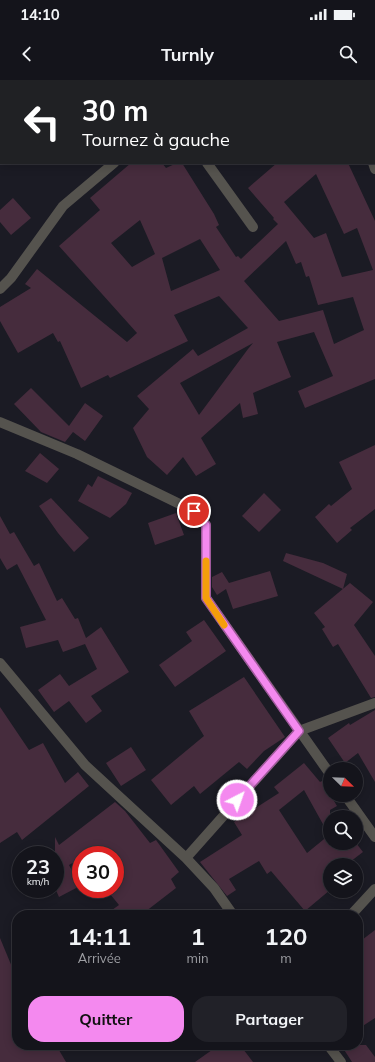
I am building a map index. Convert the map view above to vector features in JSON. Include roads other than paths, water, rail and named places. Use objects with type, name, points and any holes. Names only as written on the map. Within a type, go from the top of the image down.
[{"type":"street","points":[[0,289],[11,278],[63,206],[113,164]]},
{"type":"street","points":[[208,164],[253,227]]},
{"type":"street","points":[[0,422],[76,454],[194,511],[206,525],[206,598],[323,764]]},
{"type":"street","points":[[0,663],[85,765],[186,858],[214,888],[229,910]]},
{"type":"street","points":[[186,858],[299,731],[375,703]]},
{"type":"street","points":[[350,802],[375,837]]},
{"type":"street","points":[[355,910],[375,888]]},
{"type":"street","points":[[332,1050],[341,1062]]}]
